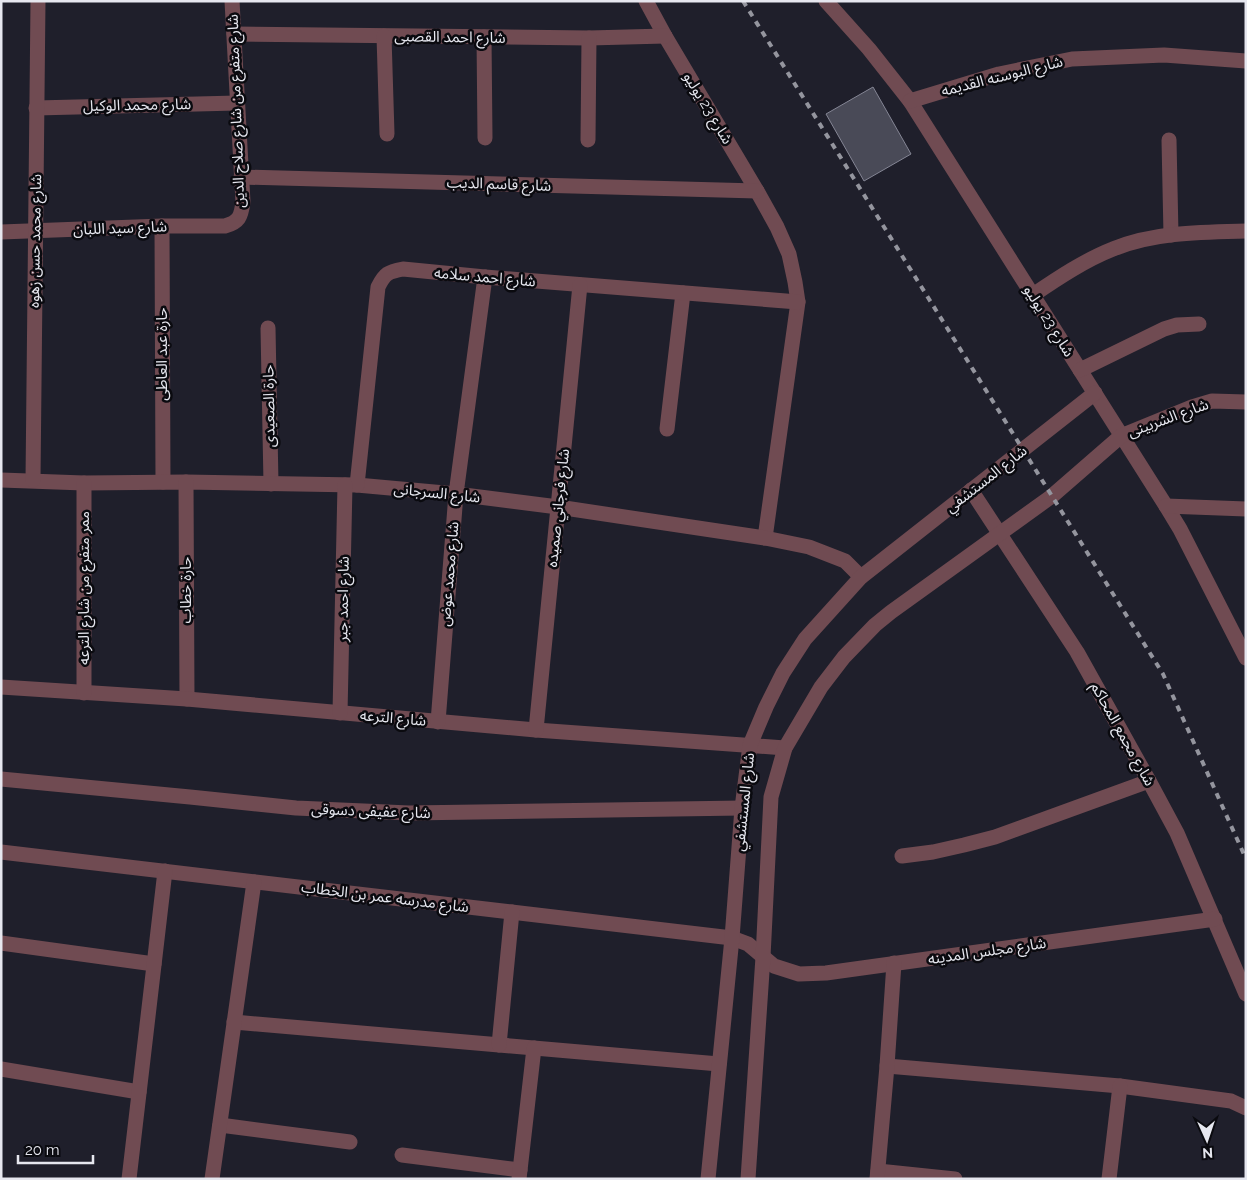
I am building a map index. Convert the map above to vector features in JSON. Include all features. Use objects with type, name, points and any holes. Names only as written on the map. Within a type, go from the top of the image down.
[{"type":"street","name":"شارع محمد حسن زهوه","points":[[33,480],[38,1]]},
{"type":"street","name":"شارع متفرع من شارع صلاح الدين","points":[[232,1],[243,202],[241,213],[237,220]]},
{"type":"street","name":"شارع 23 يوليو","points":[[646,1],[757,191],[777,227],[789,254],[798,302],[765,538]]},
{"type":"street","name":"شارع 23 يوليو","points":[[833,3],[910,101],[1033,295],[1180,529],[1241,639],[1246,658]]},
{"type":"street","name":"شارع احمد القصبى","points":[[234,34],[588,38],[665,36]]},
{"type":"street","points":[[384,36],[387,134]]},
{"type":"street","points":[[484,37],[484,138]]},
{"type":"street","points":[[588,38],[588,140]]},
{"type":"street","name":"شارع البوسته القديمه","points":[[910,101],[999,74],[1072,59],[1164,55],[1246,61]]},
{"type":"street","name":"شارع محمد الوكيل","points":[[36,108],[237,103]]},
{"type":"street","points":[[1169,140],[1171,235]]},
{"type":"street","name":"شارع قاسم الديب","points":[[241,177],[757,191]]},
{"type":"street","name":"شارع سيد اللبان","points":[[1,232],[162,226],[224,226],[232,224],[237,220]]},
{"type":"street","name":"حارة عبد العاطى","points":[[162,226],[163,482]]},
{"type":"street","points":[[1033,295],[1066,273],[1114,248],[1171,235],[1246,231]]},
{"type":"street","name":"شارع احمد سلامه","points":[[351,485],[378,287],[383,276],[392,272],[403,270],[798,302]]},
{"type":"street","name":"شارع محمد عوض","points":[[438,722],[456,494],[485,277]]},
{"type":"street","name":"شارع فرجاني صميده","points":[[536,730],[580,285]]},
{"type":"street","points":[[667,429],[683,293]]},
{"type":"street","points":[[1080,370],[1164,329],[1176,325],[1199,324]]},
{"type":"street","name":"حارة الصعيدى","points":[[268,328],[271,484]]},
{"type":"street","name":"شارع المستشفي","points":[[708,1179],[732,938],[742,808],[750,746],[766,707],[783,673],[805,640],[861,577],[1094,393]]},
{"type":"street","name":"شارع الشربينى","points":[[1121,436],[1192,407],[1212,401],[1246,402]]},
{"type":"street","name":"شارع المستشفي","points":[[748,1179],[763,957],[771,797],[785,748],[821,687],[844,657],[875,625],[1052,496],[1121,436]]},
{"type":"street","name":"شارع السرجانى","points":[[1,480],[84,483],[186,482],[351,485],[456,494],[558,507],[765,538],[809,548],[845,561],[861,577]]},
{"type":"street","name":"حارة خطاب","points":[[186,482],[187,699]]},
{"type":"street","name":"ممر متفرع من شارع الترعه","points":[[84,483],[84,693]]},
{"type":"street","name":"شارع احمد جبر","points":[[340,713],[351,485]]},
{"type":"street","name":"شارع مجمع المحاكم","points":[[971,490],[1077,652],[1177,832],[1246,994]]},
{"type":"street","points":[[1166,506],[1246,510]]},
{"type":"street","name":"شارع الترعه","points":[[1,687],[187,699],[438,722],[785,748]]},
{"type":"street","name":"شارع عفيفى دسوقى","points":[[1,779],[296,808],[409,813],[742,808]]},
{"type":"street","points":[[902,856],[933,852],[995,837],[1149,781]]},
{"type":"street","name":"شارع مدرسه عمر بن الخطاب","points":[[1,852],[732,938],[748,944],[763,957]]},
{"type":"street","points":[[129,1179],[165,871]]},
{"type":"street","points":[[212,1179],[254,882]]},
{"type":"street","points":[[499,1045],[512,912]]},
{"type":"street","name":"شارع مجلس المدينه","points":[[763,957],[774,966],[799,974],[826,973],[1214,919]]},
{"type":"street","points":[[1,943],[154,964]]},
{"type":"street","points":[[894,964],[878,1175],[955,1179]]},
{"type":"street","points":[[234,1022],[720,1064]]},
{"type":"street","points":[[402,1155],[519,1175],[534,1048]]},
{"type":"street","points":[[887,1066],[1120,1086],[1231,1101],[1246,1108]]},
{"type":"street","points":[[1,1069],[139,1092]]},
{"type":"street","points":[[1109,1179],[1120,1086]]},
{"type":"street","points":[[220,1125],[350,1142]]},
{"type":"building","points":[[873,87],[911,154],[864,181],[826,114]]},
{"type":"railway","points":[[743,1],[1163,674],[1246,859]]}]
